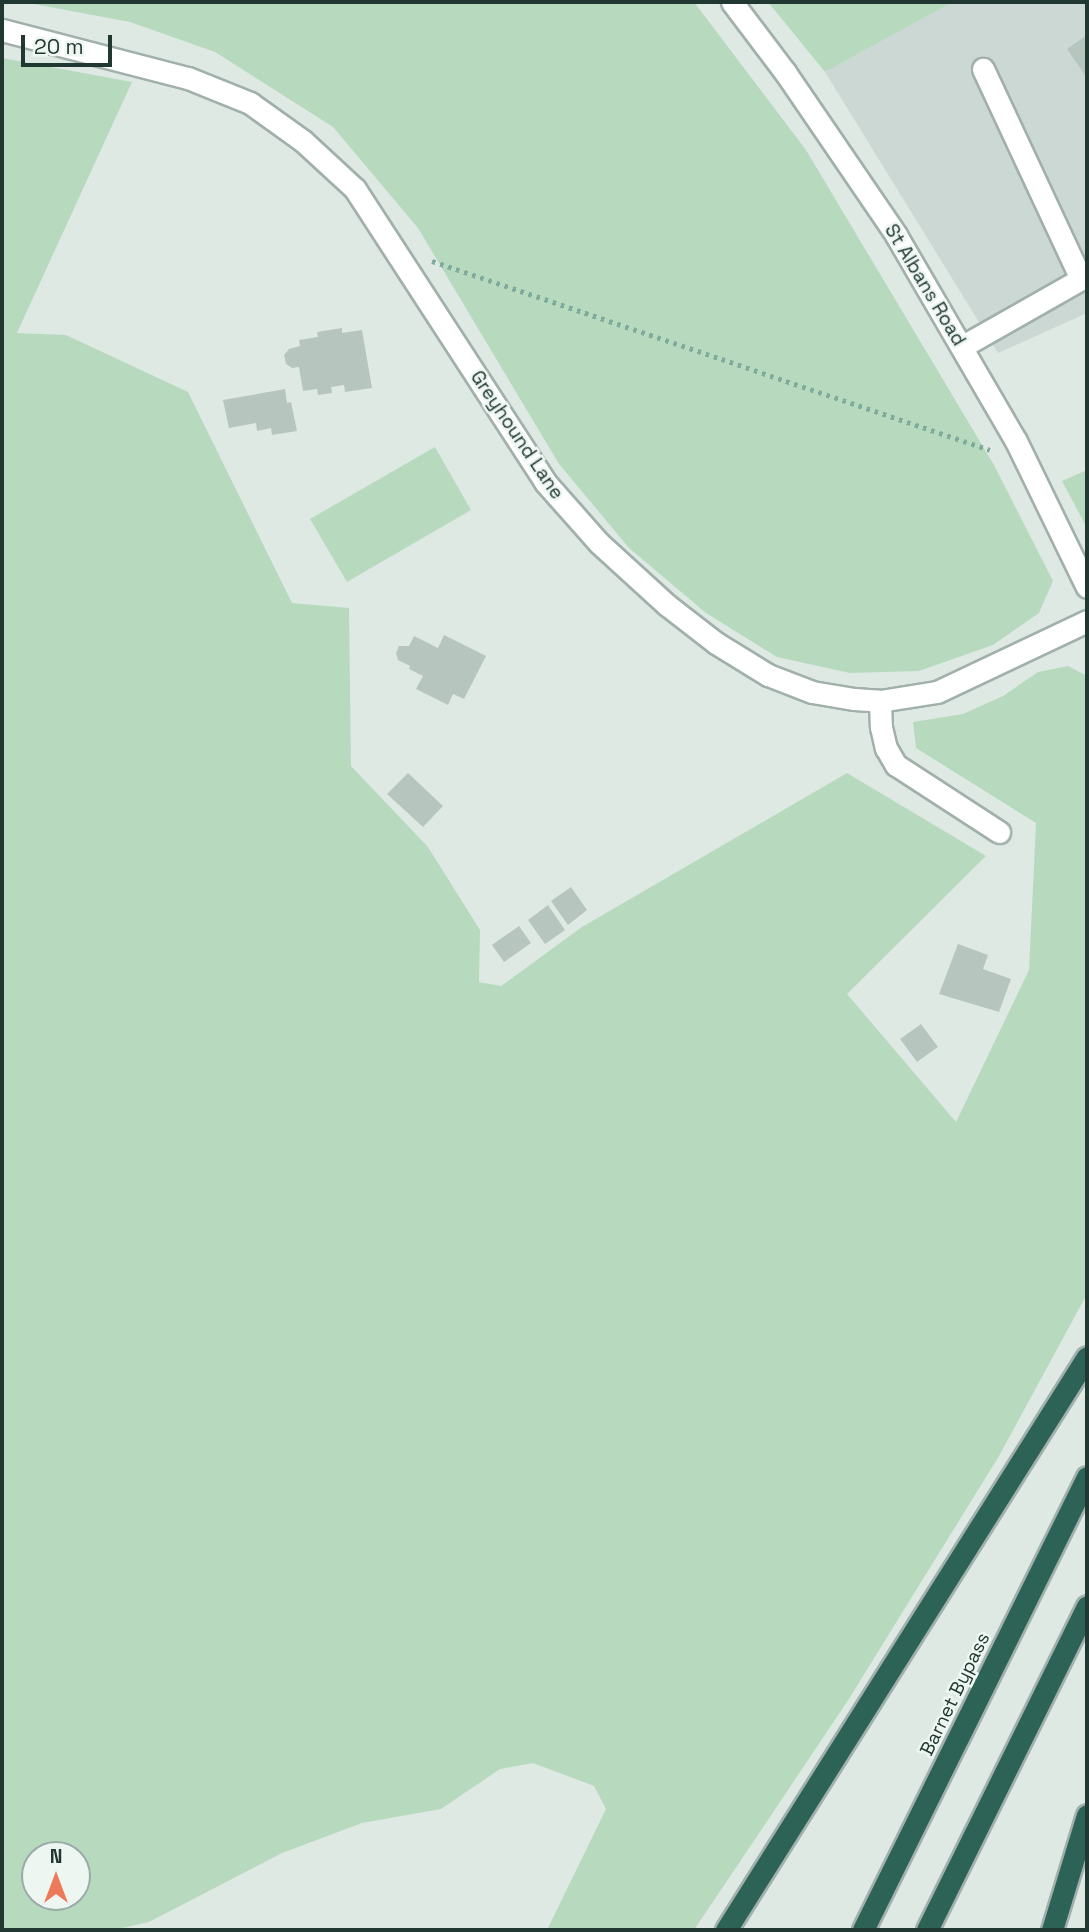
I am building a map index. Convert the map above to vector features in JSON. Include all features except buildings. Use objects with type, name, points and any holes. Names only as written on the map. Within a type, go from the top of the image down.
[{"type":"highway","points":[[726,1930],[1087,1357]]},
{"type":"highway","name":"Barnet Bypass","points":[[863,1930],[1087,1477]]},
{"type":"highway","points":[[927,1930],[1087,1606]]},
{"type":"highway","points":[[1052,1930],[1087,1815]]},
{"type":"street","name":"St Albans Road","points":[[732,2],[785,72],[896,235],[1016,441],[1087,587]]},
{"type":"street","name":"Greyhound Lane","points":[[2,30],[188,78],[250,103],[303,141],[355,189],[545,482],[608,552],[667,605],[716,643],[768,675],[812,692],[880,701],[937,692],[1087,621]]},
{"type":"street","points":[[962,346],[1081,279],[983,69]]},
{"type":"street","points":[[880,701],[881,727],[886,748],[895,765],[999,832]]},
{"type":"path","points":[[403,261],[438,261],[995,451],[1016,441]]},
{"type":"shaded area","points":[[953,2],[1087,2],[1087,313],[998,353],[825,72]]},
{"type":"green space","points":[[23,2],[694,2],[806,150],[994,465],[1053,581],[1039,613],[993,645],[919,671],[850,673],[777,657],[706,613],[629,548],[559,464],[418,228],[333,127],[215,52],[130,22]]},
{"type":"green space","points":[[768,2],[953,2],[825,72]]},
{"type":"green space","points":[[2,58],[132,82],[17,333],[66,335],[188,392],[292,603],[349,608],[351,766],[428,847],[480,930],[479,982],[501,986],[582,927],[847,773],[986,856],[847,994],[956,1122],[1029,970],[1036,823],[916,748],[913,722],[963,714],[1003,696],[1038,672],[1068,666],[1087,676],[1087,1294],[999,1456],[847,1702],[694,1930],[547,1930],[606,1809],[594,1786],[533,1763],[500,1769],[441,1809],[362,1823],[282,1853],[149,1922],[113,1930],[2,1930]]},
{"type":"green space","points":[[435,447],[471,510],[347,582],[310,519]]},
{"type":"green space","points":[[1087,470],[1087,528],[1062,481]]}]
